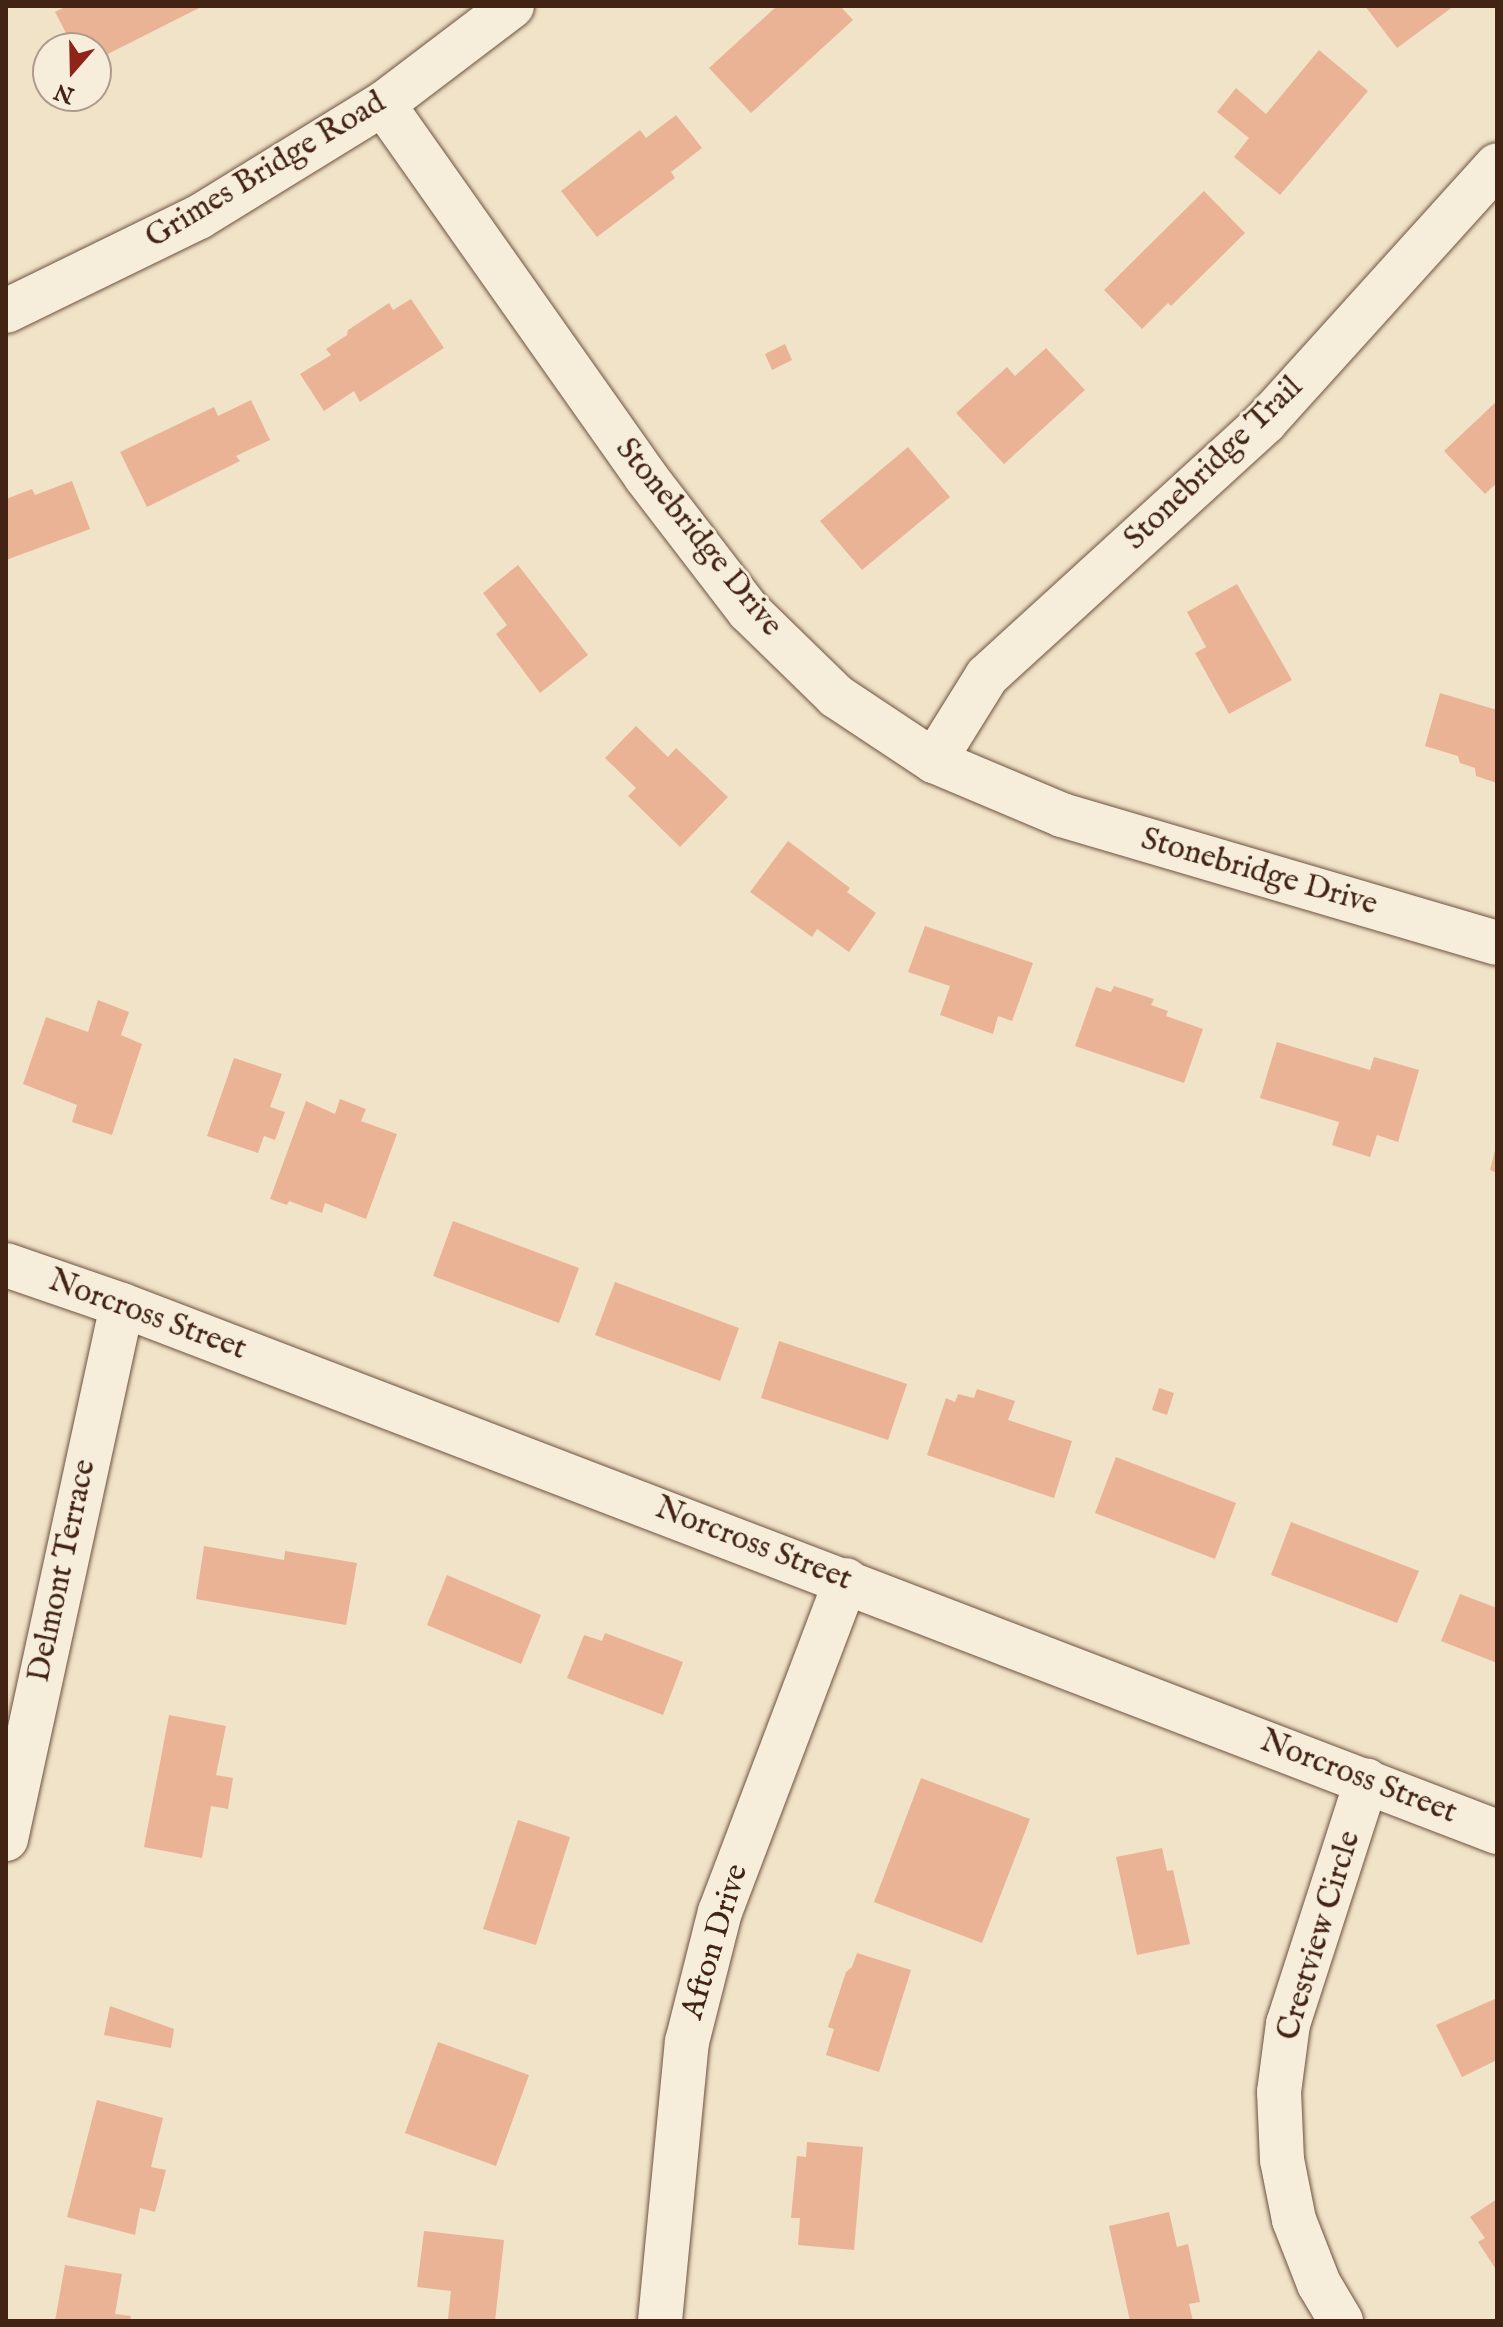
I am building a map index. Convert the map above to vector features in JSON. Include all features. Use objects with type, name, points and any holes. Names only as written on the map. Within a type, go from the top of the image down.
[{"type":"street","name":"Grimes Bridge Road","points":[[6,311],[199,217],[383,104],[512,6]]},
{"type":"street","name":"Stonebridge Drive","points":[[383,104],[646,477],[749,611],[836,696],[934,761],[1062,815],[1497,943]]},
{"type":"street","name":"Stonebridge Trail","points":[[934,761],[987,676],[1265,422],[1497,165]]},
{"type":"street","name":"Norcross Street","points":[[6,1265],[122,1305],[846,1580],[1497,1832]]},
{"type":"street","name":"Delmont Terrace","points":[[6,1839],[25,1655],[122,1305]]},
{"type":"street","name":"Afton Drive","points":[[660,2321],[690,2027],[720,1912],[846,1580]]},
{"type":"street","name":"Crestview Circle","points":[[1341,2321],[1319,2284],[1294,2220],[1282,2160],[1279,2092],[1288,2024],[1367,1780]]},
{"type":"building","points":[[67,6],[203,6],[112,52],[112,32],[66,32],[55,12]]},
{"type":"building","points":[[777,6],[840,6],[853,20],[751,113],[709,68]]},
{"type":"building","points":[[1365,6],[1454,6],[1397,48]]},
{"type":"building","points":[[1319,50],[1368,91],[1280,195],[1234,157],[1249,138],[1217,112],[1236,88],[1266,114]]},
{"type":"building","points":[[676,115],[702,148],[671,172],[675,178],[597,237],[561,191],[640,130],[646,138]]},
{"type":"building","points":[[1204,191],[1245,233],[1171,306],[1168,303],[1142,329],[1104,290]]},
{"type":"building","points":[[411,299],[444,348],[360,402],[354,391],[324,411],[300,374],[331,355],[326,349],[347,335],[348,330],[389,303],[393,310]]},
{"type":"building","points":[[785,344],[792,360],[772,370],[765,354]]},
{"type":"building","points":[[1046,348],[1085,390],[1004,464],[956,413],[1007,367],[1015,376]]},
{"type":"building","points":[[251,400],[270,440],[236,456],[240,461],[147,507],[120,452],[214,407],[218,416]]},
{"type":"building","points":[[1497,401],[1497,483],[1485,494],[1444,451]]},
{"type":"building","points":[[908,447],[950,497],[862,570],[820,521]]},
{"type":"building","points":[[72,481],[90,529],[6,560],[6,499],[32,489],[35,495]]},
{"type":"building","points":[[518,565],[588,655],[540,693],[496,634],[507,625],[483,593]]},
{"type":"building","points":[[1237,584],[1292,680],[1229,714],[1195,653],[1206,647],[1187,612]]},
{"type":"building","points":[[1440,693],[1497,710],[1497,783],[1476,776],[1475,768],[1460,763],[1458,756],[1425,746]]},
{"type":"building","points":[[636,726],[668,757],[676,748],[728,797],[680,847],[628,796],[636,788],[605,758]]},
{"type":"building","points":[[788,841],[850,888],[847,892],[876,913],[849,952],[817,929],[812,937],[750,892]]},
{"type":"building","points":[[925,926],[1033,963],[1012,1021],[998,1016],[993,1034],[940,1015],[950,986],[908,972]]},
{"type":"building","points":[[1114,986],[1154,999],[1151,1005],[1168,1011],[1166,1016],[1203,1029],[1184,1083],[1075,1046],[1096,987],[1111,992]]},
{"type":"building","points":[[98,1000],[129,1012],[121,1035],[142,1044],[112,1135],[72,1122],[77,1105],[23,1084],[46,1017],[88,1032]]},
{"type":"building","points":[[1277,1042],[1370,1070],[1374,1057],[1419,1070],[1398,1142],[1377,1135],[1370,1157],[1332,1145],[1339,1122],[1260,1098]]},
{"type":"building","points":[[234,1058],[282,1074],[270,1107],[285,1112],[275,1140],[264,1136],[258,1153],[207,1136]]},
{"type":"building","points":[[340,1099],[366,1109],[361,1121],[397,1134],[366,1219],[325,1203],[322,1213],[289,1201],[287,1205],[270,1199],[306,1101],[335,1114]]},
{"type":"building","points":[[1497,1147],[1497,1173],[1490,1170]]},
{"type":"building","points":[[453,1221],[579,1268],[559,1323],[433,1276]]},
{"type":"building","points":[[615,1282],[739,1328],[720,1381],[595,1335]]},
{"type":"building","points":[[779,1341],[907,1384],[888,1440],[761,1398]]},
{"type":"building","points":[[1159,1388],[1174,1393],[1167,1415],[1152,1410]]},
{"type":"building","points":[[977,1389],[1015,1401],[1008,1420],[1072,1441],[1054,1498],[927,1455],[946,1398],[955,1402],[958,1394],[974,1398]]},
{"type":"building","points":[[1116,1457],[1236,1503],[1215,1559],[1095,1513]]},
{"type":"building","points":[[1291,1522],[1419,1571],[1397,1623],[1271,1575]]},
{"type":"building","points":[[204,1546],[284,1560],[285,1551],[357,1563],[346,1625],[196,1599]]},
{"type":"building","points":[[447,1575],[541,1615],[521,1664],[427,1625]]},
{"type":"building","points":[[1460,1594],[1497,1608],[1497,1663],[1441,1641]]},
{"type":"building","points":[[605,1633],[683,1662],[663,1715],[567,1678],[584,1635],[602,1641]]},
{"type":"building","points":[[169,1715],[226,1726],[216,1775],[233,1778],[228,1809],[211,1806],[202,1858],[144,1847]]},
{"type":"building","points":[[921,1778],[1030,1819],[982,1943],[874,1902]]},
{"type":"building","points":[[518,1820],[570,1837],[536,1945],[483,1929]]},
{"type":"building","points":[[1162,1848],[1167,1871],[1173,1870],[1190,1944],[1137,1955],[1116,1857]]},
{"type":"building","points":[[857,1953],[911,1970],[879,2072],[826,2055],[834,2029],[828,2027],[846,1972],[852,1967]]},
{"type":"building","points":[[1497,1998],[1497,2060],[1462,2077],[1436,2025]]},
{"type":"building","points":[[110,2006],[174,2029],[171,2048],[104,2035]]},
{"type":"building","points":[[438,2042],[529,2075],[496,2166],[405,2133]]},
{"type":"building","points":[[97,2100],[163,2118],[151,2167],[166,2170],[155,2212],[140,2208],[135,2235],[67,2217]]},
{"type":"building","points":[[807,2142],[863,2147],[854,2250],[798,2245],[800,2218],[791,2218],[797,2156],[806,2157]]},
{"type":"building","points":[[1497,2199],[1497,2271],[1478,2242],[1485,2238],[1470,2217]]},
{"type":"building","points":[[1169,2212],[1177,2247],[1188,2244],[1200,2302],[1189,2304],[1193,2321],[1130,2321],[1109,2226]]},
{"type":"building","points":[[424,2231],[504,2240],[495,2321],[448,2319],[451,2291],[417,2287]]},
{"type":"building","points":[[65,2265],[122,2274],[115,2314],[131,2316],[130,2321],[55,2321]]}]
